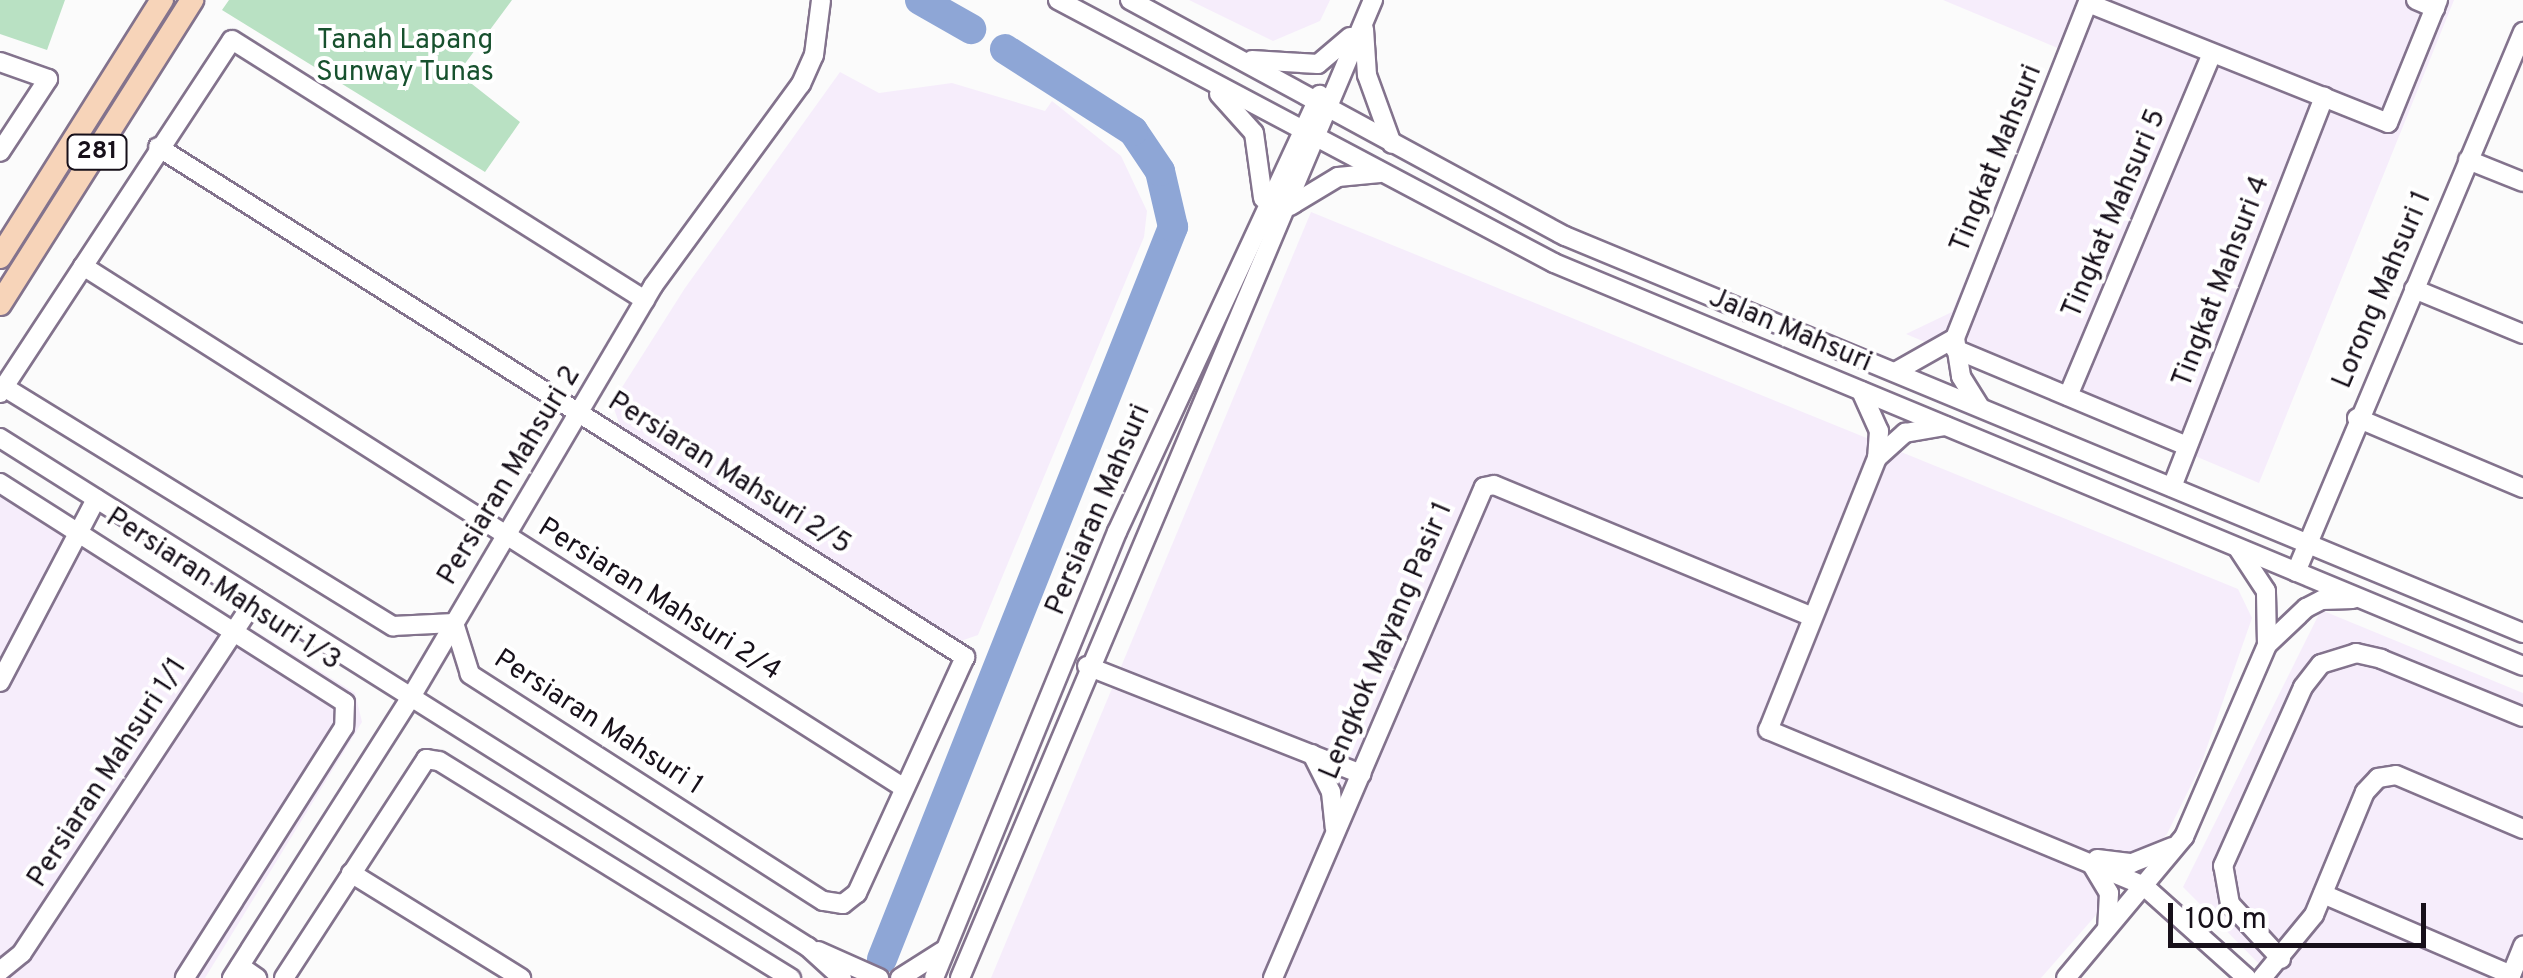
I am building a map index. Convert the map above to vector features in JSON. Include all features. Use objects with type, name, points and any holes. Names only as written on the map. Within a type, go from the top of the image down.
[{"type":"main road","name":"281","points":[[0,256],[162,0]]},
{"type":"main road","name":"281","points":[[0,304],[192,0]]},
{"type":"street","name":"Persiaran Mahsuri 2","points":[[236,972],[410,697],[645,300],[809,69],[822,0]]},
{"type":"street","name":"Jalan Mahsuri","points":[[1058,0],[1554,262],[2523,666]]},
{"type":"street","name":"Jalan Mahsuri","points":[[1130,0],[1566,236],[2523,633]]},
{"type":"street","name":"Persiaran Mahsuri","points":[[934,978],[1117,531],[1299,130],[1323,105],[1373,0]]},
{"type":"street","points":[[2089,1],[2388,123],[2437,4],[2416,0]]},
{"type":"street","name":"Tingkat Mahsuri","points":[[1955,343],[2089,1]]},
{"type":"street","points":[[1236,56],[1284,66],[1318,64],[1364,18]]},
{"type":"street","points":[[1364,18],[1367,75],[1392,144]]},
{"type":"street","name":"Lorong Mahsuri 1","points":[[2296,572],[2523,32]]},
{"type":"street","points":[[454,623],[393,626],[2,390],[226,42],[238,40],[645,300]]},
{"type":"street","name":"Tingkat Mahsuri 5","points":[[2068,396],[2212,54]]},
{"type":"street","points":[[0,62],[48,78],[0,152]]},
{"type":"street","points":[[1202,79],[1254,133],[1262,157],[1262,209]]},
{"type":"street","name":"Tingkat Mahsuri 4","points":[[2172,486],[2324,97]]},
{"type":"street","name":"Persiaran Mahsuri","points":[[960,978],[1088,666],[1319,140],[1323,105]]},
{"type":"street","name":"Persiaran Mahsuri 2/5","points":[[158,147],[965,656]]},
{"type":"street","points":[[2468,160],[2523,182]]},
{"type":"street","points":[[1286,210],[1338,177],[1380,173]]},
{"type":"street","name":"Persiaran Mahsuri 2/4","points":[[83,266],[901,786]]},
{"type":"street","points":[[2414,289],[2523,334]]},
{"type":"street","points":[[1895,372],[1955,343]]},
{"type":"street","points":[[1955,343],[2187,446]]},
{"type":"street","points":[[1955,343],[1961,376],[1980,408]]},
{"type":"street","points":[[1861,391],[1879,431],[1877,458],[1768,730],[2144,886],[2248,978]]},
{"type":"street","points":[[2358,418],[2523,488]]},
{"type":"street","points":[[1877,458],[1905,433],[1945,426]]},
{"type":"street","points":[[0,438],[808,947],[879,978]]},
{"type":"street","name":"Persiaran Mahsuri 1/3","points":[[0,483],[340,698],[346,718],[185,978]]},
{"type":"street","name":"Lengkok Mayang Pasir 1","points":[[1273,978],[1484,487],[1494,485],[1812,617]]},
{"type":"street","points":[[0,682],[96,499]]},
{"type":"street","points":[[2066,978],[2184,838],[2268,646],[2266,591],[2235,546]]},
{"type":"street","name":"Persiaran Mahsuri 1/1","points":[[0,971],[22,954],[255,599]]},
{"type":"street","points":[[2268,646],[2322,600],[2363,600]]},
{"type":"street","name":"Persiaran Mahsuri 1","points":[[454,623],[470,674],[823,902],[843,904],[856,893],[901,786],[965,656]]},
{"type":"street","points":[[2282,960],[2230,904],[2222,866],[2303,688],[2321,664],[2356,653],[2381,659],[2523,717]]},
{"type":"street","points":[[1088,666],[1361,774]]},
{"type":"street","points":[[1311,754],[1331,792],[1335,834]]},
{"type":"street","points":[[284,978],[426,760],[439,761],[791,978]]},
{"type":"street","points":[[2262,978],[2282,960],[2323,894],[2366,792],[2386,774],[2523,828]]},
{"type":"street","points":[[2083,858],[2132,863],[2184,838]]},
{"type":"street","points":[[2083,858],[2109,893],[2106,932]]},
{"type":"street","points":[[351,873],[521,978]]},
{"type":"street","points":[[2323,894],[2511,977],[2523,945]]},
{"type":"street","points":[[971,978],[977,936]]},
{"type":"street","points":[[808,947],[842,978]]},
{"type":"street","points":[[900,978],[945,949]]},
{"type":"street","points":[[236,972],[258,978]]},
{"type":"shaded area","points":[[1189,0],[1330,0],[1320,21],[1273,41]]},
{"type":"shaded area","points":[[1943,0],[2454,0],[2259,483],[1906,334],[1952,312],[2060,49]]},
{"type":"shaded area","points":[[840,72],[879,93],[952,83],[1045,111],[1052,101],[1121,156],[1147,211],[1144,237],[978,635],[958,642],[620,426],[612,403],[685,288]]},
{"type":"shaded area","points":[[1311,212],[2238,589],[2252,618],[2200,767],[2167,834],[2041,978],[991,978]]},
{"type":"shaded area","points":[[0,472],[355,693],[362,722],[205,978],[0,978]]},
{"type":"shaded area","points":[[2321,610],[2523,693],[2523,978],[2273,978],[2183,887]]},
{"type":"green space","points":[[0,0],[65,0],[47,50],[0,34]]},
{"type":"green space","name":"Tanah Lapang Sunway Tunas","points":[[229,0],[512,0],[458,73],[520,122],[485,172],[222,10]]},
{"type":"waterway","points":[[920,0],[971,29]]},
{"type":"waterway","points":[[882,959],[1173,227],[1160,171],[1133,131],[1005,49]]}]
